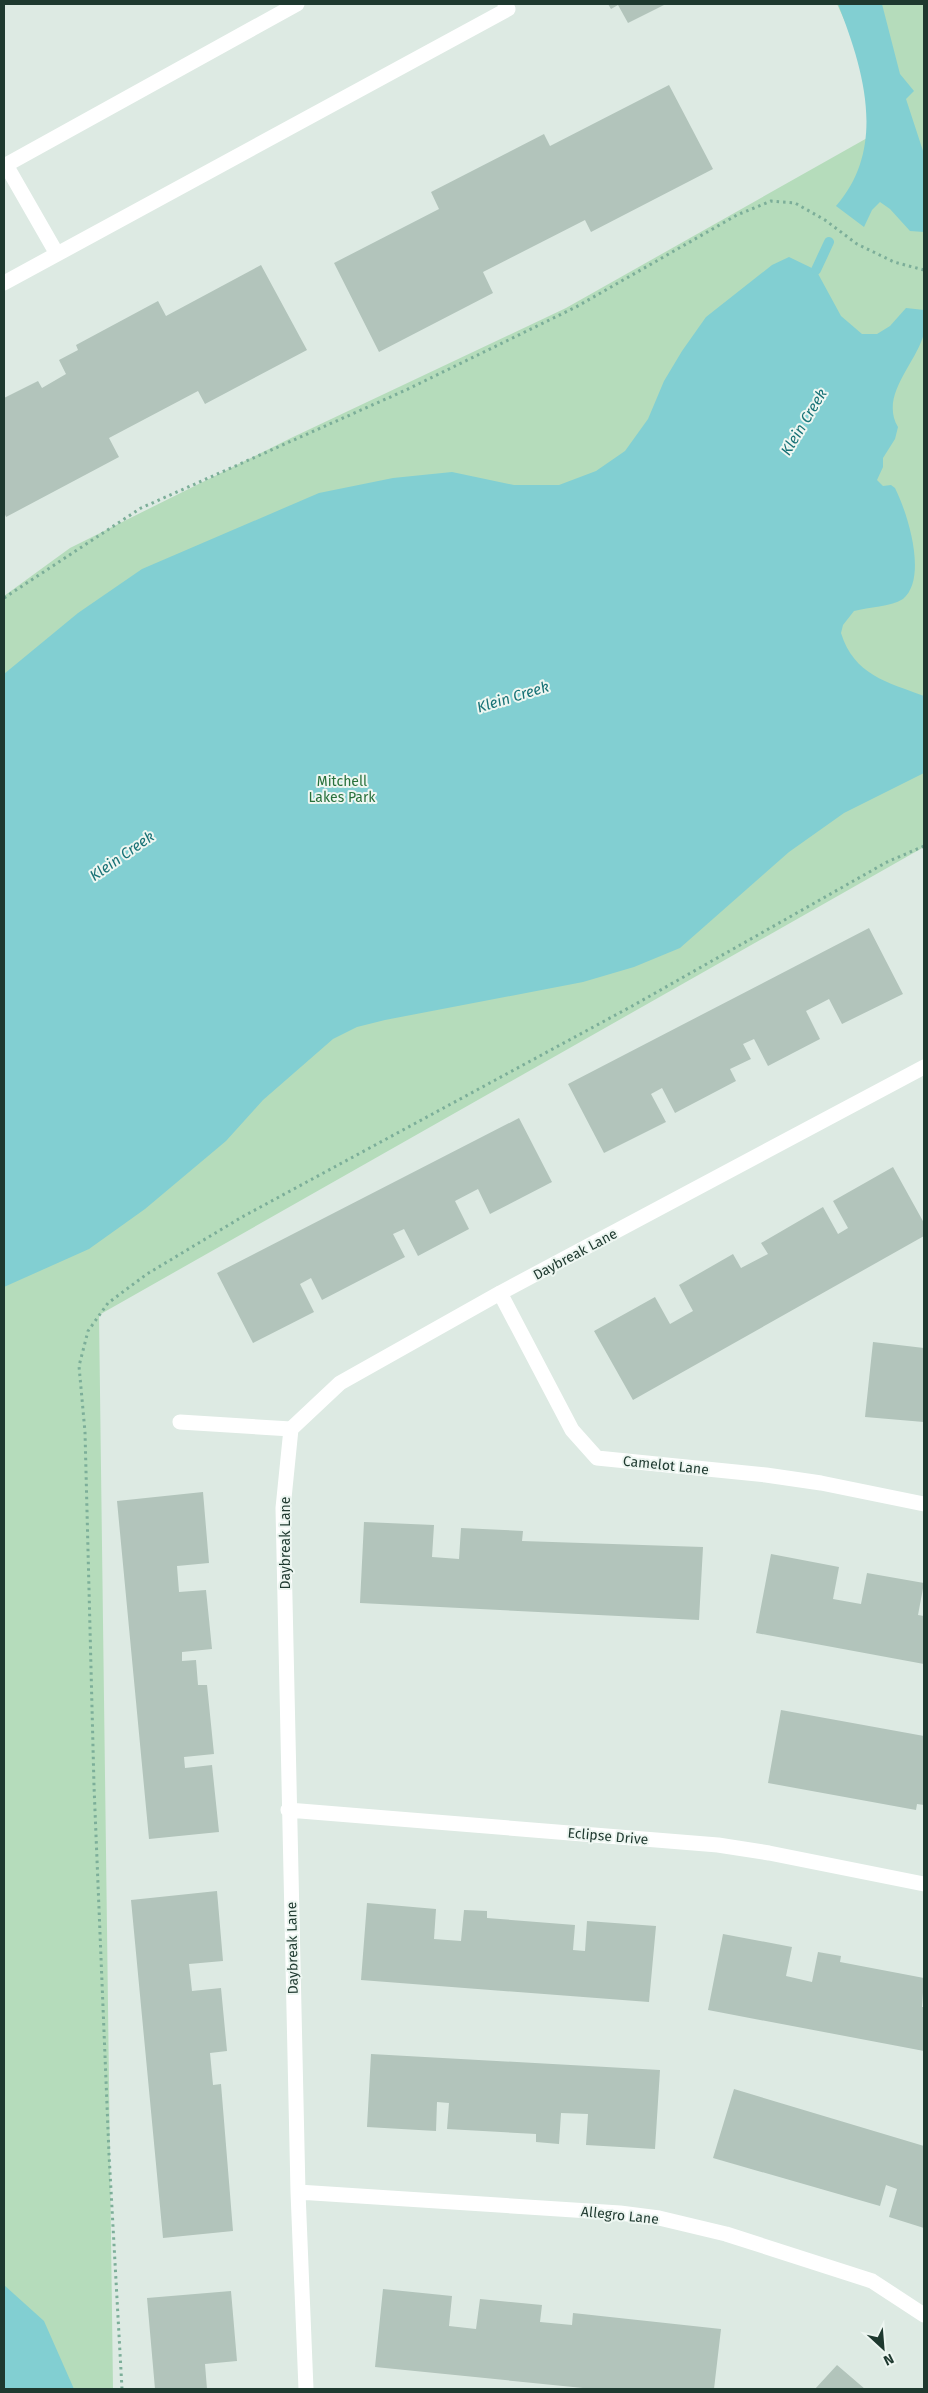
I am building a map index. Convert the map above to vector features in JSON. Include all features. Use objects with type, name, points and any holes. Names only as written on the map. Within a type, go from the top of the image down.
[{"type":"street","points":[[57,254],[5,165],[297,4]]},
{"type":"street","points":[[4,283],[508,9],[505,4]]},
{"type":"street","name":"Daybreak Lane","points":[[306,2389],[298,2192],[288,1810],[283,1508],[291,1428],[340,1384],[500,1294],[924,1067]]},
{"type":"street","name":"Camelot Lane","points":[[500,1294],[572,1430],[597,1458],[766,1475],[821,1483],[924,1504]]},
{"type":"street","points":[[180,1422],[291,1428]]},
{"type":"street","name":"Eclipse Drive","points":[[288,1810],[718,1846],[770,1853],[924,1884]]},
{"type":"street","name":"Allegro Lane","points":[[298,2192],[620,2213],[659,2218],[726,2234],[872,2282],[924,2315]]},
{"type":"path","points":[[4,598],[141,508],[414,386],[576,307],[738,215],[771,201],[795,203],[826,220],[857,244],[894,262],[924,270]]},
{"type":"green space","name":"Mitchell Lakes Park","points":[[837,4],[924,4],[924,847],[99,1315],[113,2389],[4,2389],[4,596],[70,548],[291,438],[566,308],[892,124]]},
{"type":"water","points":[[838,4],[882,4],[900,74],[914,91],[906,99],[924,154],[924,232],[910,231],[890,209],[880,202],[872,210],[864,227],[836,206],[852,183],[862,159],[866,133],[866,107],[862,80],[856,54]]},
{"type":"water","name":"Mitchell Lakes Park","points":[[789,257],[816,270],[841,316],[862,334],[877,334],[890,326],[906,308],[924,310],[924,333],[901,379],[893,403],[893,415],[898,427],[895,439],[883,458],[883,467],[877,480],[883,486],[891,485],[895,488],[900,499],[913,545],[914,576],[910,589],[903,599],[886,605],[854,611],[843,625],[841,633],[854,659],[863,668],[885,681],[924,696],[924,773],[844,813],[789,852],[680,948],[634,967],[583,982],[385,1020],[357,1027],[333,1039],[263,1100],[226,1141],[145,1209],[89,1249],[4,1287],[4,674],[78,613],[142,569],[319,493],[393,478],[452,472],[514,485],[559,485],[596,471],[625,451],[648,419],[664,381],[706,317],[772,265]]},
{"type":"water","points":[[4,2285],[44,2321],[74,2389],[4,2389]]},
{"type":"building","points":[[608,4],[666,4],[628,23],[618,5],[611,9]]},
{"type":"building","points":[[669,85],[713,169],[591,232],[585,220],[483,272],[493,293],[379,352],[334,263],[439,209],[431,192],[544,134],[550,146]]},
{"type":"building","points":[[261,265],[307,350],[205,404],[198,391],[109,438],[119,457],[6,517],[4,512],[4,398],[38,381],[42,388],[66,374],[59,360],[78,350],[76,345],[158,301],[166,316]]},
{"type":"building","points":[[869,928],[903,994],[842,1024],[829,999],[806,1011],[820,1039],[768,1066],[754,1039],[743,1044],[751,1059],[730,1069],[736,1081],[675,1113],[662,1088],[651,1094],[666,1122],[604,1153],[568,1084]]},
{"type":"building","points":[[519,1118],[552,1182],[490,1214],[478,1189],[455,1201],[469,1229],[418,1256],[404,1229],[393,1234],[405,1257],[322,1300],[311,1278],[300,1284],[314,1312],[253,1343],[217,1273]]},
{"type":"building","points":[[893,1167],[924,1223],[924,1236],[633,1400],[594,1331],[655,1297],[670,1324],[693,1311],[679,1285],[733,1254],[741,1268],[768,1254],[761,1243],[823,1207],[838,1234],[848,1228],[833,1201]]},
{"type":"building","points":[[873,1342],[924,1348],[924,1422],[865,1417]]},
{"type":"building","points":[[203,1492],[209,1563],[177,1566],[179,1592],[206,1590],[212,1649],[182,1652],[182,1661],[196,1660],[198,1685],[207,1685],[214,1754],[184,1757],[185,1768],[212,1765],[219,1832],[149,1839],[117,1501]]},
{"type":"building","points":[[364,1522],[434,1525],[432,1557],[459,1559],[461,1528],[523,1531],[522,1541],[703,1547],[699,1620],[360,1603]]},
{"type":"building","points":[[771,1554],[839,1567],[833,1599],[861,1604],[867,1573],[924,1583],[918,1615],[924,1616],[924,1664],[756,1633]]},
{"type":"building","points":[[781,1710],[924,1736],[924,1805],[917,1804],[916,1810],[768,1783]]},
{"type":"building","points":[[217,1891],[223,1961],[189,1964],[192,1991],[221,1988],[227,2051],[210,2053],[213,2085],[221,2084],[233,2231],[163,2238],[131,1900]]},
{"type":"building","points":[[367,1903],[436,1909],[434,1939],[461,1941],[464,1910],[487,1911],[487,1918],[575,1925],[573,1950],[585,1951],[587,1921],[656,1926],[649,2002],[361,1980]]},
{"type":"building","points":[[723,1934],[792,1947],[786,1976],[812,1982],[818,1952],[841,1956],[840,1962],[924,1978],[922,2007],[924,2007],[924,2051],[708,2010]]},
{"type":"building","points":[[371,2054],[660,2070],[655,2149],[586,2145],[588,2114],[561,2113],[559,2144],[536,2142],[536,2134],[447,2129],[449,2103],[437,2102],[436,2131],[367,2127]]},
{"type":"building","points":[[734,2089],[924,2146],[924,2228],[889,2217],[897,2189],[886,2185],[880,2206],[713,2158]]},
{"type":"building","points":[[383,2289],[452,2296],[449,2326],[476,2329],[480,2299],[542,2305],[540,2322],[572,2325],[573,2313],[721,2329],[714,2389],[593,2389],[375,2367]]},
{"type":"building","points":[[231,2291],[237,2361],[205,2364],[207,2389],[155,2389],[147,2298]]},
{"type":"building","points":[[837,2365],[865,2389],[815,2389]]},
{"type":"waterway","points":[[816,270],[829,242]]},
{"type":"water label","name":"Klein Creek","points":[[804,422]]},
{"type":"water label","name":"Klein Creek","points":[[513,697]]},
{"type":"water label","name":"Klein Creek","points":[[122,856]]}]
